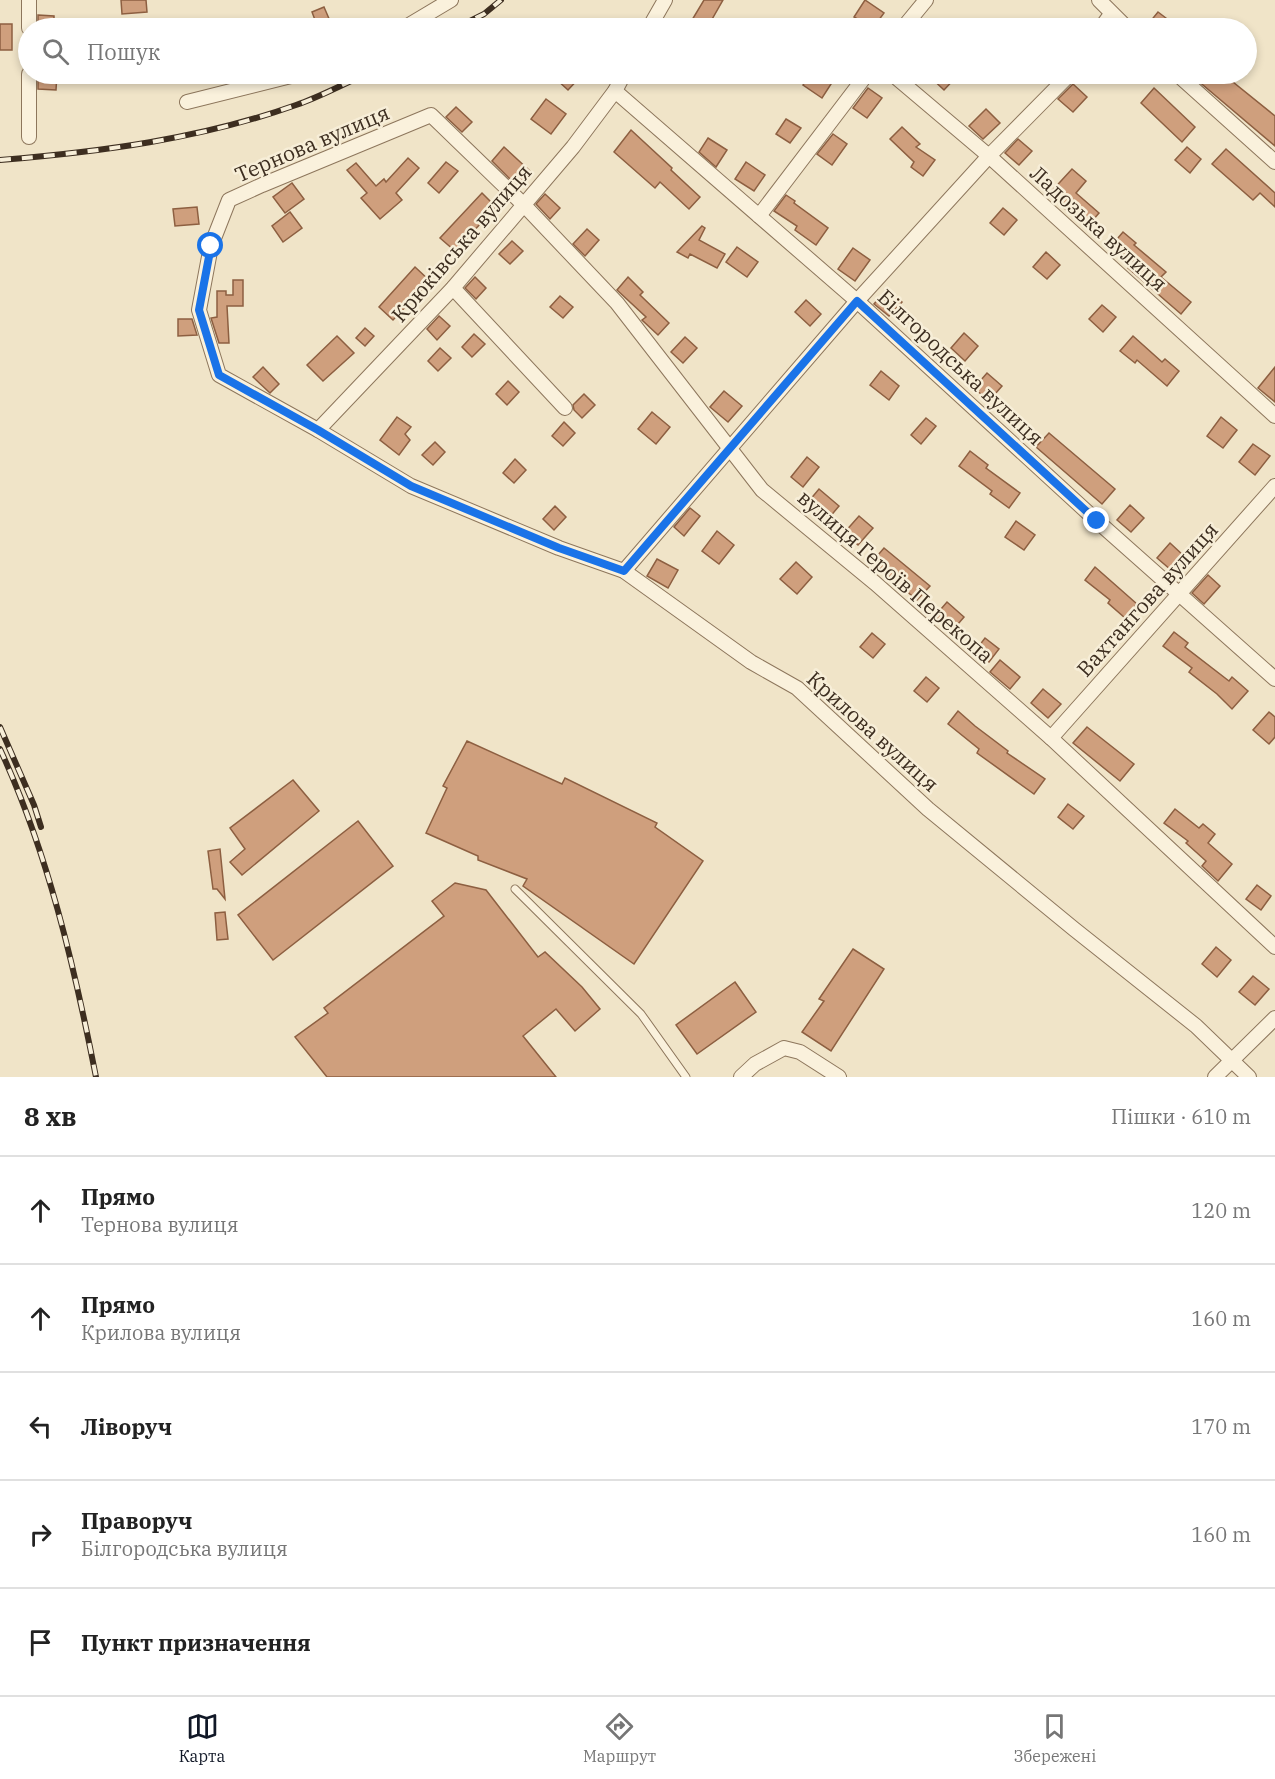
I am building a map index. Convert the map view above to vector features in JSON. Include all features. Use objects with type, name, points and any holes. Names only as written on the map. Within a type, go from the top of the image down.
[{"type":"street","points":[[29,0],[29,18]]},
{"type":"street","points":[[421,18],[451,0]]},
{"type":"street","points":[[655,18],[665,0]]},
{"type":"street","points":[[911,18],[926,0]]},
{"type":"street","points":[[1099,0],[1116,18]]},
{"type":"street","points":[[1108,18],[1111,14]]},
{"type":"street","points":[[29,84],[29,137]]},
{"type":"street","points":[[187,102],[259,84]]},
{"type":"street","name":"Крюківська вулиця","points":[[318,430],[453,288],[573,147],[619,84]]},
{"type":"street","points":[[759,216],[859,84]]},
{"type":"street","name":"Ладозька вулиця","points":[[904,84],[989,156],[1275,416]]},
{"type":"street","points":[[624,571],[857,301],[989,156],[1060,84]]},
{"type":"street","points":[[1188,84],[1275,162]]},
{"type":"street","name":"Білгородська вулиця","points":[[615,91],[857,301],[1097,521],[1181,593],[1275,679]]},
{"type":"street","name":"Тернова вулиця","points":[[318,430],[219,375],[199,310],[211,246],[229,200],[431,115],[524,205]]},
{"type":"street","name":"вулиця Героїв Перекопа","points":[[524,205],[617,303],[762,490],[875,583],[1051,738],[1275,947]]},
{"type":"street","points":[[453,288],[565,408]]},
{"type":"street","name":"Крилова вулиця","points":[[318,430],[411,486],[559,548],[624,571],[751,662],[797,688],[928,809],[1196,1026],[1249,1077]]},
{"type":"street","name":"Вахтангова вулиця","points":[[1051,738],[1275,486]]},
{"type":"street","points":[[1215,1077],[1275,1018]]},
{"type":"street","points":[[741,1077],[755,1064],[784,1048],[800,1052],[839,1077]]},
{"type":"lane","points":[[515,889],[641,1014],[686,1077]]},
{"type":"building","points":[[121,0],[146,0],[147,12],[122,14]]},
{"type":"building","points":[[704,0],[723,0],[713,18],[693,18]]},
{"type":"building","points":[[865,0],[884,13],[880,18],[854,17]]},
{"type":"building","points":[[324,7],[329,18],[314,18],[312,12]]},
{"type":"building","points":[[1158,12],[1166,18],[1153,18]]},
{"type":"building","points":[[38,15],[54,16],[54,18],[38,18]]},
{"type":"building","points":[[0,24],[12,24],[12,50],[0,50]]},
{"type":"building","points":[[38,84],[56,84],[56,90],[38,89]]},
{"type":"building","points":[[561,84],[574,84],[568,90]]},
{"type":"building","points":[[804,84],[831,84],[822,98]]},
{"type":"building","points":[[938,84],[950,84],[944,90]]},
{"type":"building","points":[[1073,84],[1087,97],[1073,112],[1058,99]]},
{"type":"building","points":[[1202,84],[1235,84],[1275,116],[1275,146]]},
{"type":"building","points":[[868,88],[882,98],[867,118],[853,108]]},
{"type":"building","points":[[1154,88],[1195,127],[1182,142],[1141,103]]},
{"type":"building","points":[[546,99],[566,114],[551,134],[531,119]]},
{"type":"building","points":[[456,107],[472,122],[462,132],[446,117]]},
{"type":"building","points":[[986,109],[1000,123],[983,139],[969,126]]},
{"type":"building","points":[[786,119],[801,128],[790,143],[776,134]]},
{"type":"building","points":[[902,127],[920,144],[916,147],[935,160],[923,176],[911,167],[914,162],[890,139]]},
{"type":"building","points":[[631,130],[700,197],[689,209],[660,182],[655,188],[614,152]]},
{"type":"building","points":[[833,134],[847,144],[832,165],[817,154]]},
{"type":"building","points":[[708,138],[727,150],[716,167],[699,152]]},
{"type":"building","points":[[1018,139],[1032,151],[1019,165],[1005,153]]},
{"type":"building","points":[[504,147],[530,171],[517,186],[492,161]]},
{"type":"building","points":[[1187,147],[1201,159],[1190,173],[1175,160]]},
{"type":"building","points":[[1226,149],[1275,193],[1275,207],[1260,193],[1253,200],[1212,164]]},
{"type":"building","points":[[408,158],[419,168],[396,193],[402,200],[380,219],[361,198],[367,193],[347,170],[356,163],[376,186],[384,179],[386,182]]},
{"type":"building","points":[[446,162],[458,171],[439,193],[428,183]]},
{"type":"building","points":[[746,162],[765,175],[754,191],[735,179]]},
{"type":"building","points":[[1072,169],[1086,181],[1076,193],[1099,213],[1086,228],[1049,194]]},
{"type":"building","points":[[292,183],[304,199],[285,213],[273,197]]},
{"type":"building","points":[[482,193],[496,207],[455,251],[440,238]]},
{"type":"building","points":[[545,194],[560,208],[550,219],[536,204]]},
{"type":"building","points":[[786,195],[828,228],[816,245],[795,230],[797,226],[774,211]]},
{"type":"building","points":[[197,207],[199,224],[175,226],[173,209]]},
{"type":"building","points":[[1003,208],[1017,220],[1004,235],[990,223]]},
{"type":"building","points":[[290,212],[302,228],[283,242],[272,226]]},
{"type":"building","points":[[702,226],[705,228],[699,240],[725,254],[717,268],[690,254],[688,258],[677,252]]},
{"type":"building","points":[[587,229],[599,240],[585,256],[573,244]]},
{"type":"building","points":[[1123,232],[1136,243],[1134,245],[1166,272],[1161,277],[1191,302],[1181,314],[1128,268],[1134,262],[1112,245]]},
{"type":"building","points":[[512,241],[523,251],[510,264],[499,254]]},
{"type":"building","points":[[737,247],[758,262],[747,277],[726,262]]},
{"type":"building","points":[[853,248],[870,260],[855,281],[838,269]]},
{"type":"building","points":[[1046,252],[1060,265],[1047,279],[1033,267]]},
{"type":"building","points":[[415,267],[430,281],[393,320],[379,307]]},
{"type":"building","points":[[475,277],[486,288],[476,299],[465,288]]},
{"type":"building","points":[[628,277],[643,292],[640,295],[669,323],[658,335],[642,320],[646,317],[617,290]]},
{"type":"building","points":[[233,280],[243,280],[243,306],[227,306],[229,343],[219,343],[211,318],[217,317],[217,291],[226,291],[226,295],[233,295]]},
{"type":"building","points":[[887,289],[902,302],[889,316],[874,304]]},
{"type":"building","points":[[560,296],[573,307],[563,318],[550,307]]},
{"type":"building","points":[[806,300],[821,314],[810,326],[795,312]]},
{"type":"building","points":[[1102,305],[1116,317],[1103,332],[1089,319]]},
{"type":"building","points":[[439,316],[450,326],[437,340],[427,329]]},
{"type":"building","points":[[178,319],[192,319],[197,335],[178,336]]},
{"type":"building","points":[[365,328],[374,336],[365,346],[356,338]]},
{"type":"building","points":[[964,333],[978,346],[965,361],[951,348]]},
{"type":"building","points":[[474,334],[485,344],[472,357],[462,347]]},
{"type":"building","points":[[337,336],[354,353],[323,381],[307,365]]},
{"type":"building","points":[[1133,336],[1162,362],[1165,359],[1179,371],[1167,386],[1137,360],[1135,363],[1120,351]]},
{"type":"building","points":[[685,337],[697,348],[683,363],[671,352]]},
{"type":"building","points":[[440,348],[451,358],[438,371],[428,361]]},
{"type":"building","points":[[263,367],[279,384],[270,393],[253,377]]},
{"type":"building","points":[[1275,367],[1275,402],[1258,388]]},
{"type":"building","points":[[881,371],[899,386],[889,400],[870,385]]},
{"type":"building","points":[[987,373],[1002,386],[989,401],[974,388]]},
{"type":"building","points":[[508,381],[519,392],[507,405],[496,394]]},
{"type":"building","points":[[724,391],[742,406],[728,422],[710,407]]},
{"type":"building","points":[[584,394],[595,405],[582,418],[574,410],[573,405]]},
{"type":"building","points":[[652,412],[670,427],[656,444],[638,429]]},
{"type":"building","points":[[397,417],[411,427],[405,434],[410,440],[399,455],[380,440]]},
{"type":"building","points":[[1221,417],[1237,430],[1223,448],[1207,436]]},
{"type":"building","points":[[926,418],[936,426],[921,444],[911,435]]},
{"type":"building","points":[[564,422],[575,433],[563,446],[552,436]]},
{"type":"building","points":[[1049,433],[1115,489],[1102,504],[1036,447]]},
{"type":"building","points":[[435,442],[445,452],[433,465],[422,455]]},
{"type":"building","points":[[1253,444],[1270,456],[1255,475],[1239,462]]},
{"type":"building","points":[[970,451],[988,465],[986,468],[1020,493],[1009,508],[990,494],[992,491],[959,466]]},
{"type":"building","points":[[807,457],[819,467],[803,487],[791,477]]},
{"type":"building","points":[[515,459],[526,470],[514,483],[503,473]]},
{"type":"building","points":[[819,489],[839,506],[829,518],[809,501]]},
{"type":"building","points":[[1130,505],[1144,518],[1131,532],[1117,520]]},
{"type":"building","points":[[555,506],[566,517],[554,530],[543,519]]},
{"type":"building","points":[[690,508],[700,516],[684,536],[674,527]]},
{"type":"building","points":[[859,516],[873,528],[858,545],[844,533]]},
{"type":"building","points":[[1016,521],[1035,535],[1024,550],[1005,537]]},
{"type":"building","points":[[717,531],[734,545],[719,564],[702,551]]},
{"type":"building","points":[[1170,543],[1184,556],[1171,570],[1157,558]]},
{"type":"building","points":[[884,548],[930,586],[917,600],[872,562]]},
{"type":"building","points":[[657,559],[678,570],[668,588],[647,576]]},
{"type":"building","points":[[796,562],[812,577],[797,594],[780,579]]},
{"type":"building","points":[[1095,567],[1137,604],[1125,618],[1108,603],[1110,600],[1085,580]]},
{"type":"building","points":[[1208,575],[1220,586],[1204,604],[1192,593]]},
{"type":"building","points":[[947,602],[964,617],[952,631],[935,616]]},
{"type":"building","points":[[1174,632],[1188,643],[1185,647],[1229,681],[1232,677],[1248,691],[1232,709],[1189,672],[1192,668],[1163,646]]},
{"type":"building","points":[[872,633],[885,644],[873,658],[860,647]]},
{"type":"building","points":[[985,638],[999,649],[989,662],[975,651]]},
{"type":"building","points":[[1000,660],[1020,677],[1010,689],[990,672]]},
{"type":"building","points":[[926,677],[939,688],[927,702],[914,691]]},
{"type":"building","points":[[1043,689],[1061,704],[1048,718],[1031,703]]},
{"type":"building","points":[[958,711],[1008,751],[1007,753],[1045,779],[1034,794],[977,753],[979,749],[948,724]]},
{"type":"building","points":[[1269,712],[1275,717],[1275,737],[1269,744],[1253,730]]},
{"type":"building","points":[[1087,727],[1134,764],[1120,781],[1073,743]]},
{"type":"building","points":[[467,741],[562,784],[565,778],[657,823],[655,827],[703,861],[634,964],[523,886],[527,879],[478,860],[478,856],[426,833],[447,788],[443,786]]},
{"type":"building","points":[[293,780],[319,811],[242,875],[230,862],[245,849],[230,828]]},
{"type":"building","points":[[1068,804],[1084,816],[1073,829],[1058,817]]},
{"type":"building","points":[[1175,809],[1199,828],[1203,824],[1215,834],[1208,843],[1232,864],[1218,881],[1202,866],[1206,861],[1186,843],[1188,841],[1164,823]]},
{"type":"building","points":[[358,821],[393,866],[273,960],[238,915]]},
{"type":"building","points":[[220,849],[225,899],[217,889],[213,889],[208,851]]},
{"type":"building","points":[[455,883],[486,890],[538,957],[545,952],[582,987],[600,1009],[575,1031],[556,1009],[523,1036],[556,1077],[327,1077],[295,1037],[328,1013],[324,1008],[444,916],[432,901]]},
{"type":"building","points":[[1257,885],[1271,896],[1261,910],[1246,899]]},
{"type":"building","points":[[225,912],[228,939],[217,940],[215,913]]},
{"type":"building","points":[[1216,947],[1231,960],[1217,977],[1202,964]]},
{"type":"building","points":[[853,949],[884,969],[831,1051],[802,1032],[824,1001],[819,999]]},
{"type":"building","points":[[1253,976],[1269,989],[1255,1005],[1239,992]]},
{"type":"building","points":[[735,982],[756,1012],[697,1054],[676,1025]]},
{"type":"railway","points":[[476,18],[501,0]]},
{"type":"railway","points":[[0,160],[112,148],[224,127],[305,102],[345,84]]},
{"type":"railway","points":[[0,727],[34,805],[41,827]]},
{"type":"railway","points":[[0,749],[17,788],[46,869],[69,951],[96,1077]]},
{"type":"route","points":[[211,246],[199,310],[219,375],[318,430],[411,486],[559,548],[624,571],[857,301],[1097,521]]}]
